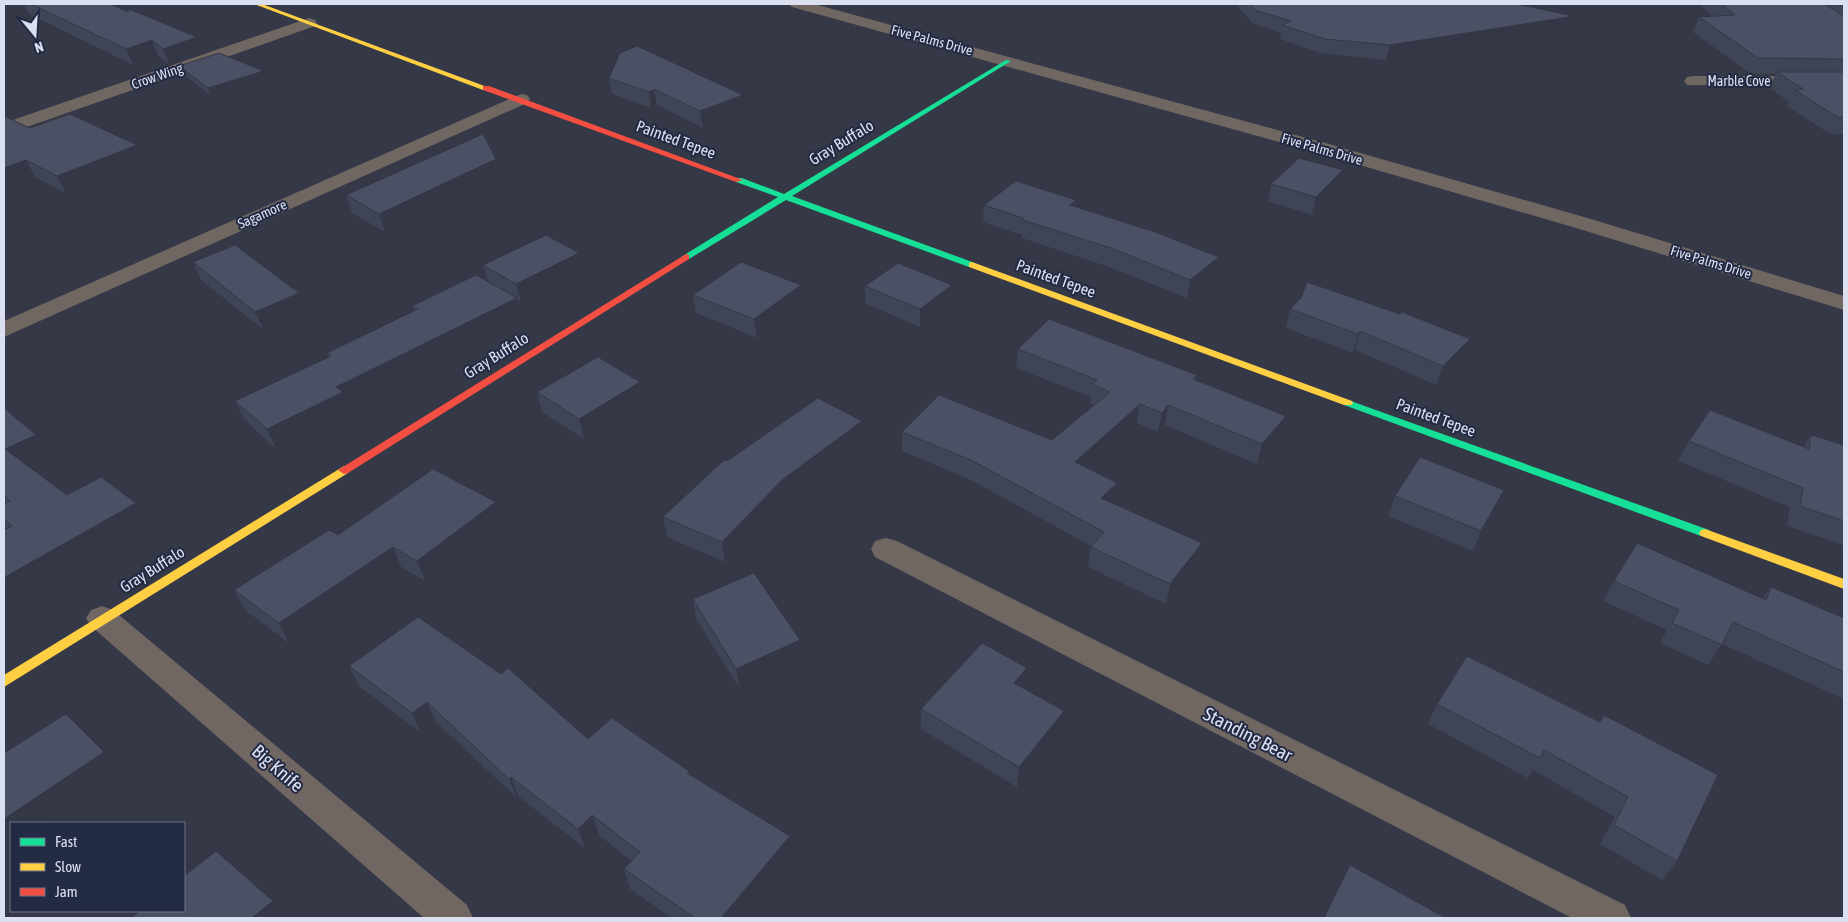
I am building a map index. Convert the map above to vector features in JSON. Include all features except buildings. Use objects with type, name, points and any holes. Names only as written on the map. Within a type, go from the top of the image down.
[{"type":"street","name":"Painted Tepee","points":[[256,4],[521,99],[1844,584]]},
{"type":"street","name":"Five Palms Drive","points":[[797,4],[1008,61],[1557,216],[1844,303]]},
{"type":"street","name":"Crow Wing","points":[[4,129],[309,23]]},
{"type":"street","name":"Gray Buffalo","points":[[4,682],[102,618],[783,196],[1008,61]]},
{"type":"street","name":"Marble Cove","points":[[1693,81],[1844,81]]},
{"type":"street","name":"Sagamore","points":[[4,330],[521,99]]},
{"type":"street","name":"Standing Bear","points":[[886,549],[1611,918]]},
{"type":"street","name":"Big Knife","points":[[102,618],[444,916]]},
{"type":"traffic: fast","points":[[686,257],[1008,61]]},
{"type":"traffic: fast","points":[[739,180],[972,265]]},
{"type":"traffic: fast","points":[[1348,403],[1705,533]]},
{"type":"traffic: slow","points":[[257,4],[486,88]]},
{"type":"traffic: slow","points":[[972,265],[1348,403]]},
{"type":"traffic: slow","points":[[4,682],[344,470]]},
{"type":"traffic: slow","points":[[1705,533],[1844,584]]},
{"type":"traffic: jam","points":[[486,88],[739,180]]},
{"type":"traffic: jam","points":[[344,470],[686,257]]}]
